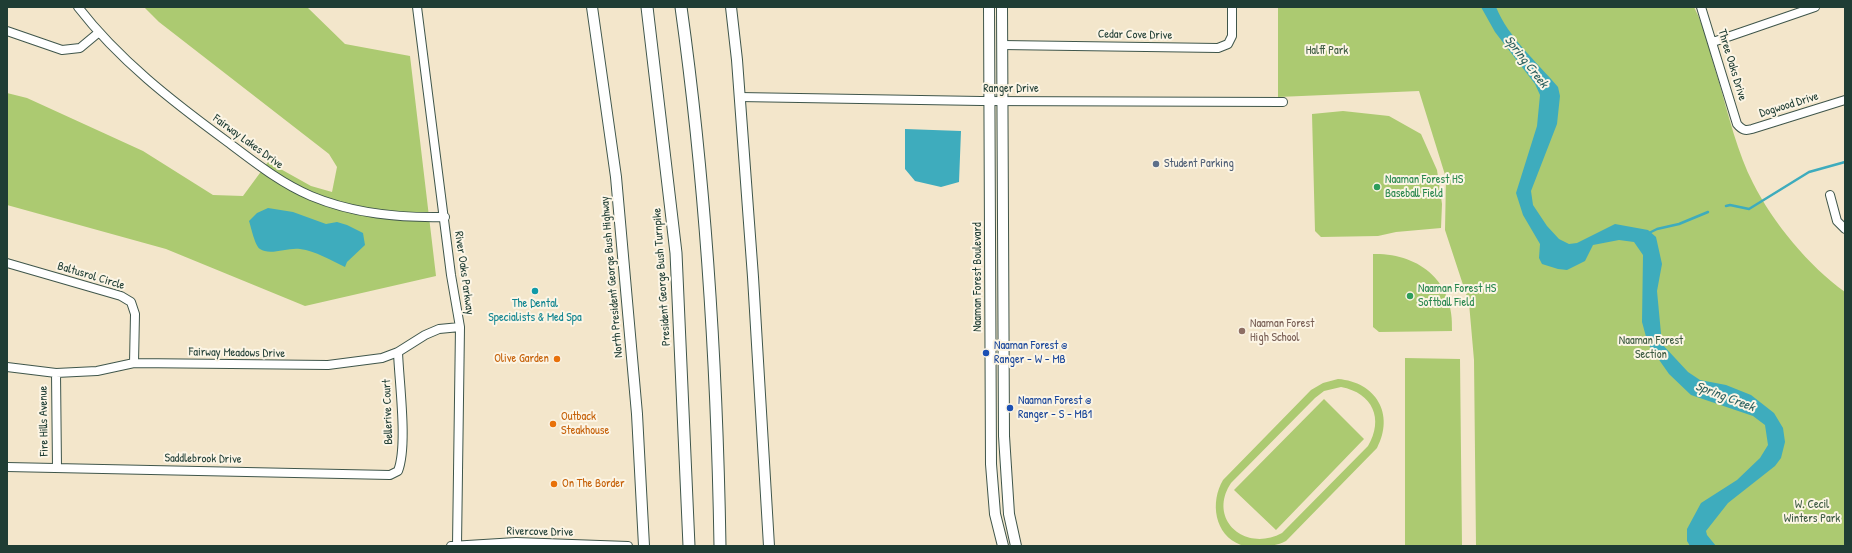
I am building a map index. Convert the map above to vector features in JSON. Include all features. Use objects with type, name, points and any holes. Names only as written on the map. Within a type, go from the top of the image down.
[{"type":"highway","name":"President George Bush Turnpike","points":[[647,7],[676,253],[687,542]]},
{"type":"highway","points":[[682,7],[699,155],[710,273],[717,418],[720,546]]},
{"type":"main road","name":"North President George Bush Highway","points":[[592,7],[616,177],[637,414],[644,546]]},
{"type":"main road","points":[[731,7],[752,277],[769,546]]},
{"type":"main road","name":"Naaman Forest Boulevard","points":[[988,7],[991,432],[993,493],[1003,546]]},
{"type":"main road","points":[[1002,7],[1004,434],[1009,514],[1016,546]]},
{"type":"main road","points":[[991,432],[1004,434]]},
{"type":"street","name":"Fairway Lakes Drive","points":[[78,7],[98,33],[137,70],[192,115],[283,182],[311,196],[345,208],[403,218],[445,217]]},
{"type":"street","name":"River Oaks Parkway","points":[[418,7],[451,275],[460,327],[454,545]]},
{"type":"street","name":"Cedar Cove Drive","points":[[1002,45],[1218,48],[1228,44],[1232,36],[1232,7]]},
{"type":"street","name":"Three Oaks Drive","points":[[1701,7],[1737,124],[1741,129]]},
{"type":"street","points":[[1713,42],[1814,7]]},
{"type":"street","points":[[7,31],[62,50],[80,48],[98,33]]},
{"type":"street","name":"Ranger Drive","points":[[739,97],[989,101],[1283,102]]},
{"type":"street","name":"Dogwood Drive","points":[[1741,129],[1752,129],[1845,100]]},
{"type":"street","points":[[1830,195],[1836,221],[1845,229]]},
{"type":"street","name":"Baltusrol Circle","points":[[7,263],[121,296],[131,302],[135,314],[134,363]]},
{"type":"street","name":"Fairway Meadows Drive","points":[[7,367],[56,373],[97,371],[134,363],[328,365],[382,358],[398,352],[439,329],[460,327]]},
{"type":"street","name":"Bellerive Court","points":[[398,352],[402,429],[401,464],[398,471]]},
{"type":"street","name":"Fire Hills Avenue","points":[[56,373],[57,468]]},
{"type":"street","name":"Saddlebrook Drive","points":[[7,467],[390,475],[398,471]]},
{"type":"street","name":"Rivercove Drive","points":[[454,545],[516,542],[628,546]]},
{"type":"green space","points":[[144,7],[307,7],[345,44],[410,56],[436,276],[305,306],[166,249],[7,205],[7,93],[27,98],[143,151],[213,195],[243,196],[268,162],[311,186],[332,192],[337,167],[329,154],[159,22]]},
{"type":"green space","name":"Naaman Forest Section","points":[[1278,7],[1694,7],[1705,35],[1738,147],[1753,183],[1781,228],[1793,243],[1818,270],[1845,292],[1845,546],[1476,546],[1474,360],[1469,303],[1445,230],[1446,178],[1419,91],[1278,97]]},
{"type":"green space","name":"Naaman Forest HS Baseball Field","points":[[1343,111],[1389,116],[1421,134],[1437,170],[1442,204],[1441,228],[1396,232],[1378,236],[1321,237],[1315,231],[1312,114]]},
{"type":"green space","name":"Naaman Forest HS Softball Field","points":[[1373,254],[1390,255],[1406,259],[1419,265],[1431,274],[1441,285],[1448,298],[1452,331],[1379,332],[1373,327]]},
{"type":"green space","points":[[1405,358],[1460,359],[1462,546],[1405,546]]},
{"type":"green space","points":[[1338,379],[1351,381],[1363,386],[1372,393],[1383,412],[1384,423],[1382,435],[1377,448],[1286,541],[1272,545],[1241,545],[1225,534],[1217,517],[1217,498],[1223,480],[1311,390],[1323,383]],"holes":[[[1341,387],[1352,390],[1368,401],[1375,417],[1373,436],[1368,446],[1282,533],[1268,538],[1255,539],[1243,535],[1234,529],[1227,520],[1224,509],[1225,496],[1231,483],[1315,398],[1324,391]]]},
{"type":"green space","points":[[1324,399],[1364,439],[1276,530],[1234,490]]},
{"type":"water","name":"Spring Creek","points":[[1481,7],[1496,7],[1501,18],[1515,39],[1558,87],[1560,96],[1557,124],[1531,191],[1533,205],[1547,226],[1559,239],[1569,244],[1577,243],[1615,224],[1648,230],[1656,237],[1662,264],[1657,291],[1662,344],[1688,372],[1700,380],[1726,385],[1751,395],[1774,413],[1783,428],[1785,442],[1781,458],[1775,466],[1728,503],[1706,531],[1707,535],[1716,546],[1690,546],[1687,541],[1687,529],[1701,503],[1737,480],[1760,458],[1768,445],[1765,425],[1753,416],[1691,395],[1669,374],[1648,344],[1642,322],[1643,255],[1634,242],[1619,240],[1593,245],[1585,261],[1567,270],[1542,264],[1539,258],[1540,244],[1523,215],[1516,193],[1537,126],[1540,95],[1535,84],[1495,32]]},
{"type":"water","points":[[905,129],[961,131],[959,182],[941,187],[915,181],[905,169]]},
{"type":"water","points":[[268,208],[293,212],[326,224],[337,222],[347,225],[363,233],[365,245],[347,262],[345,267],[323,256],[306,250],[295,249],[274,252],[264,251],[256,244],[249,221],[257,213]]},
{"type":"waterway","points":[[1726,206],[1730,205],[1749,209],[1809,172],[1845,162]]},
{"type":"waterway","points":[[1649,233],[1657,229],[1679,224],[1708,212]]},
{"type":"place","name":"Student Parking","points":[[1156,164]]},
{"type":"place","name":"Naaman Forest HS Baseball Field","points":[[1377,187]]},
{"type":"place","name":"The Dental Specialists & Med Spa","points":[[535,291]]},
{"type":"place","name":"Naaman Forest HS Softball Field","points":[[1410,296]]},
{"type":"place","name":"Naaman Forest High School","points":[[1242,331]]},
{"type":"place","name":"Naaman Forest @ Ranger - W - MB","points":[[986,353]]},
{"type":"place","name":"Olive Garden","points":[[557,359]]},
{"type":"place","name":"Naaman Forest @ Ranger - S - MB1","points":[[1010,408]]},
{"type":"place","name":"Outback Steakhouse","points":[[553,424]]},
{"type":"place","name":"On The Border","points":[[554,484]]},
{"type":"park label","name":"Halff Park","points":[[1327,51]]},
{"type":"park label","name":"W. Cecil Winters Park","points":[[1812,512]]}]
